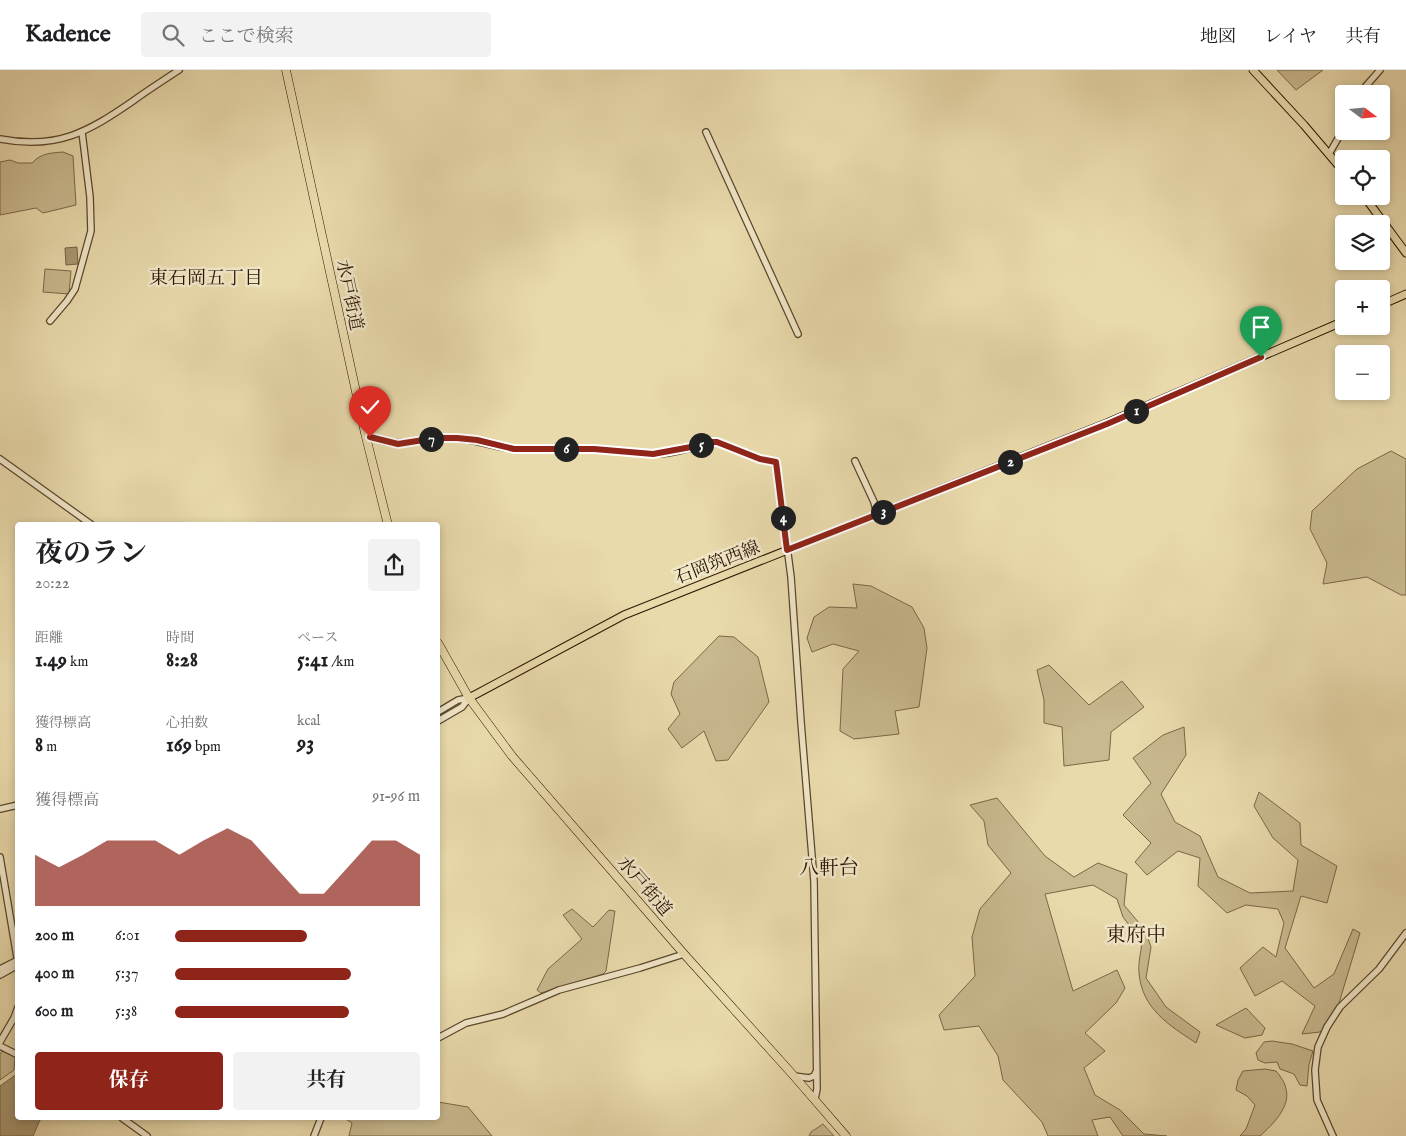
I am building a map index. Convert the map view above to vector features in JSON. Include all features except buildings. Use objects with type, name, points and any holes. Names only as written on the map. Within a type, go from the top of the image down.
[{"type":"highway","name":"水戸街道","points":[[286,70],[387,522]]},
{"type":"highway","name":"水戸街道","points":[[440,646],[470,698],[512,756],[684,954],[846,1136]]},
{"type":"main road","points":[[1252,70],[1335,161]]},
{"type":"main road","points":[[1371,205],[1406,253]]},
{"type":"main road","points":[[1390,301],[1406,294]]},
{"type":"main road","name":"石岡筑西線","points":[[470,698],[624,616],[876,514],[1107,424],[1335,325]]},
{"type":"street","points":[[0,139],[20,142],[43,142],[63,139],[82,132],[106,120],[179,70]]},
{"type":"street","points":[[1367,85],[1380,70]]},
{"type":"street","points":[[50,321],[67,302],[75,289],[92,231],[92,210],[82,132]]},
{"type":"street","points":[[706,132],[798,334]]},
{"type":"street","points":[[1329,154],[1337,140]]},
{"type":"street","points":[[366,433],[398,444],[436,438],[457,438],[477,440],[514,449],[594,449],[653,454],[711,442],[725,444],[760,459],[776,462],[791,577],[814,881],[817,1089],[815,1099]]},
{"type":"street","points":[[0,459],[88,522]]},
{"type":"street","points":[[855,461],[874,502],[876,514]]},
{"type":"street","points":[[440,711],[458,700],[470,698]]},
{"type":"street","points":[[440,720],[462,707],[470,698]]},
{"type":"street","points":[[0,808],[15,805]]},
{"type":"street","points":[[0,857],[15,950]]},
{"type":"street","points":[[1333,1136],[1318,1100],[1315,1070],[1318,1047],[1327,1027],[1340,1007],[1379,969],[1406,933]]},
{"type":"street","points":[[440,1037],[466,1024],[504,1014],[559,990],[684,954]]},
{"type":"street","points":[[0,970],[15,963]]},
{"type":"street","points":[[0,975],[15,964]]},
{"type":"street","points":[[15,1015],[0,1044],[15,1053]]},
{"type":"street","points":[[794,1076],[809,1078],[814,1076],[816,1072]]},
{"type":"street","points":[[125,1120],[147,1136]]},
{"type":"street","points":[[314,1136],[320,1120]]},
{"type":"shaded area","points":[[1277,70],[1323,70],[1296,90]]},
{"type":"shaded area","points":[[63,152],[73,156],[76,205],[43,213],[36,208],[0,215],[0,162],[10,160],[18,163],[32,163],[43,155]]},
{"type":"shaded area","points":[[77,247],[78,264],[66,265],[65,248]]},
{"type":"shaded area","points":[[45,269],[71,271],[69,294],[43,292]]},
{"type":"shaded area","points":[[1391,451],[1406,459],[1406,595],[1401,595],[1367,577],[1323,584],[1327,563],[1310,529],[1312,511],[1357,469]]},
{"type":"shaded area","points":[[853,584],[871,586],[912,607],[924,628],[927,648],[919,707],[895,711],[899,734],[854,739],[840,731],[843,669],[859,651],[833,644],[812,652],[807,638],[814,617],[829,607],[857,608]]},
{"type":"shaded area","points":[[719,636],[734,637],[758,657],[769,702],[728,760],[716,761],[704,731],[682,748],[668,729],[680,714],[671,694],[674,682]]},
{"type":"shaded area","points":[[1049,665],[1089,705],[1122,681],[1144,707],[1111,732],[1109,760],[1064,766],[1062,727],[1044,723],[1044,700],[1037,670]]},
{"type":"shaded area","points":[[1184,727],[1186,755],[1161,794],[1175,822],[1200,836],[1218,877],[1250,893],[1293,891],[1298,860],[1273,838],[1254,806],[1259,792],[1300,823],[1301,845],[1337,866],[1327,903],[1301,896],[1285,948],[1314,988],[1334,974],[1353,929],[1360,933],[1334,1020],[1320,1032],[1302,1034],[1315,1006],[1282,981],[1255,996],[1240,968],[1263,947],[1276,957],[1284,923],[1278,909],[1246,905],[1227,913],[1198,886],[1200,858],[1178,851],[1147,875],[1135,862],[1151,843],[1123,815],[1151,783],[1133,758],[1163,735]]},
{"type":"shaded area","points":[[997,798],[1045,856],[1074,877],[1098,863],[1127,874],[1124,905],[1145,930],[1151,947],[1146,978],[1166,1007],[1200,1032],[1196,1043],[1158,1015],[1145,997],[1139,973],[1142,942],[1123,917],[1117,899],[1093,885],[1045,894],[1073,991],[1117,970],[1125,988],[1116,1003],[1085,1033],[1105,1051],[1084,1068],[1095,1095],[1120,1110],[1144,1134],[1167,1136],[1123,1136],[1110,1117],[1092,1120],[1098,1136],[1048,1136],[1042,1122],[1003,1080],[998,1056],[979,1026],[944,1030],[939,1015],[975,976],[972,937],[980,909],[1011,873],[988,845],[984,821],[970,805]]},
{"type":"shaded area","points":[[572,909],[593,927],[609,910],[615,911],[606,971],[603,974],[541,993],[537,990],[548,969],[582,939],[563,915]]},
{"type":"shaded area","points":[[1246,1008],[1265,1028],[1262,1035],[1245,1038],[1216,1025]]},
{"type":"shaded area","points":[[1272,1041],[1292,1044],[1313,1051],[1309,1064],[1307,1086],[1300,1085],[1294,1074],[1280,1069],[1277,1062],[1265,1063],[1258,1060],[1256,1053],[1264,1042]]},
{"type":"shaded area","points":[[2,1051],[15,1057],[14,1070],[0,1080],[0,1054]]},
{"type":"shaded area","points":[[1265,1069],[1276,1071],[1282,1079],[1286,1089],[1286,1102],[1270,1127],[1260,1136],[1240,1136],[1246,1129],[1255,1105],[1247,1096],[1236,1090],[1238,1080],[1243,1071]]},
{"type":"shaded area","points":[[15,1075],[15,1120],[40,1120],[33,1136],[0,1136],[0,1086]]},
{"type":"shaded area","points":[[440,1102],[468,1107],[492,1136],[349,1136],[352,1123],[347,1120],[440,1120]]},
{"type":"shaded area","points":[[823,1124],[834,1136],[809,1136],[811,1132]]},
{"type":"district","name":"東石岡五丁目","points":[[206,277]]},
{"type":"district","name":"八軒台","points":[[829,867]]},
{"type":"district","name":"東府中","points":[[1136,934]]},
{"type":"route","points":[[370,437],[398,444],[436,438],[457,438],[477,440],[514,449],[605,449],[653,454],[664,454],[711,442],[725,444],[760,459],[776,462],[787,550],[1107,424],[1261,357]]}]
